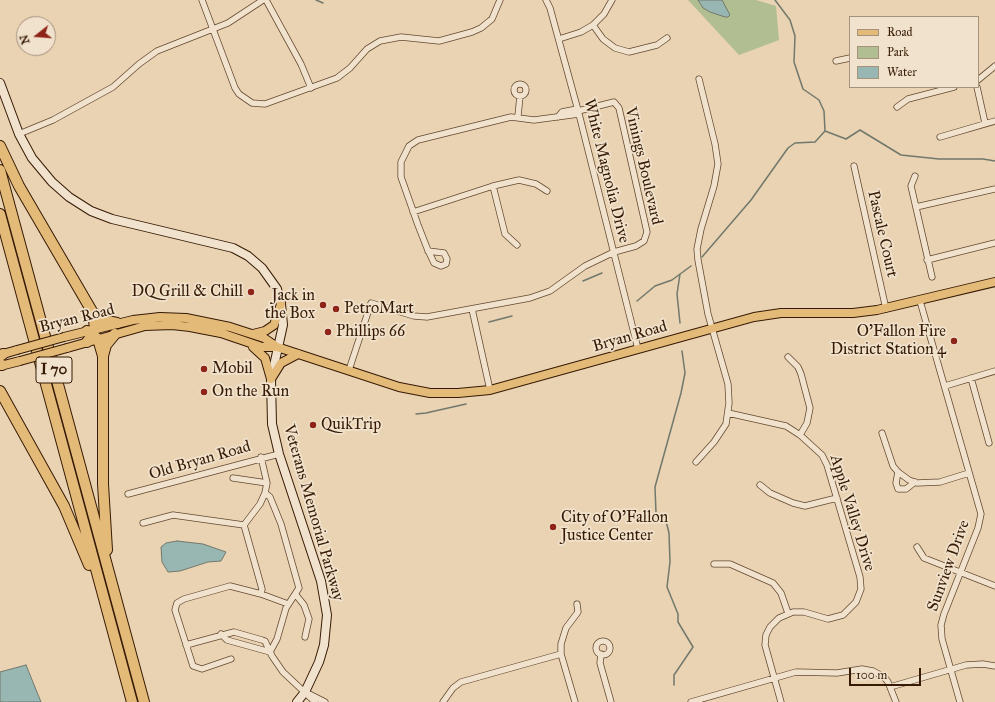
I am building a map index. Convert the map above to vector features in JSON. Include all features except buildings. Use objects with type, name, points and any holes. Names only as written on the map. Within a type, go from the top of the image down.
[{"type":"highway","points":[[0,146],[18,186],[93,313],[102,320],[117,323]]},
{"type":"highway","name":"I 70","points":[[0,170],[144,702]]},
{"type":"highway","name":"I 70","points":[[0,214],[132,702]]},
{"type":"highway","points":[[93,313],[92,335],[103,356]]},
{"type":"highway","points":[[108,570],[104,484],[103,356],[106,345],[115,334]]},
{"type":"highway","points":[[0,391],[64,506],[77,533],[108,612]]},
{"type":"main road","name":"Bryan Road","points":[[1,360],[20,361],[67,348],[117,323],[160,317],[186,318],[216,323],[253,334],[264,338],[277,347],[399,387],[425,393],[458,394],[490,390],[754,317],[781,313],[853,313],[886,309],[995,282]]},
{"type":"main road","points":[[253,334],[265,331],[274,325],[282,304]]},
{"type":"main road","name":"Bryan Road","points":[[1,360],[17,350],[64,337],[115,334],[145,326],[172,325],[207,330],[262,347],[277,347]]},
{"type":"main road","points":[[247,342],[263,354],[270,368],[271,380]]},
{"type":"main road","points":[[271,380],[281,363],[298,354]]},
{"type":"street","points":[[202,0],[235,88],[245,99],[258,104],[270,104],[343,74],[367,49],[388,39],[401,37],[439,41],[477,30],[492,19],[500,0]]},
{"type":"street","points":[[19,134],[53,120],[113,87],[139,64],[158,51],[228,23],[265,0],[295,52],[311,88]]},
{"type":"street","name":"White Magnolia Drive","points":[[546,0],[550,8],[578,111],[638,349]]},
{"type":"street","points":[[558,39],[581,32],[593,25],[604,14],[612,0]]},
{"type":"street","points":[[593,25],[603,40],[615,48],[629,52],[657,45],[667,38]]},
{"type":"street","points":[[836,61],[849,58]]},
{"type":"street","points":[[979,79],[995,66]]},
{"type":"street","points":[[696,462],[714,442],[726,424],[729,403],[728,384],[712,328],[698,249],[718,164],[715,144],[699,79]]},
{"type":"street","name":"Veterans Memorial Parkway","points":[[0,83],[19,134],[32,158],[60,190],[77,203],[112,219],[222,245],[241,252],[256,262],[268,274],[276,289],[282,304],[283,325],[271,380],[271,417],[279,454],[316,563],[326,605],[327,624],[324,645],[319,662],[305,692],[297,702]]},
{"type":"street","points":[[896,107],[908,99],[950,88]]},
{"type":"street","points":[[977,88],[985,123]]},
{"type":"street","points":[[518,116],[520,96]]},
{"type":"street","name":"Vinings Boulevard","points":[[578,111],[614,102],[619,108],[647,232],[644,241],[636,246],[614,252]]},
{"type":"street","points":[[428,251],[413,212],[400,170],[404,154],[409,146],[418,140],[518,116],[534,120],[558,117],[562,112],[578,111]]},
{"type":"street","points":[[940,137],[995,121]]},
{"type":"street","name":"Pascale Court","points":[[854,166],[886,309]]},
{"type":"street","points":[[915,176],[911,186],[932,277]]},
{"type":"street","points":[[413,212],[493,186],[519,180],[536,184],[547,191]]},
{"type":"street","points":[[493,186],[505,234],[517,245]]},
{"type":"street","points":[[916,207],[995,189]]},
{"type":"street","points":[[927,260],[995,243]]},
{"type":"street","points":[[349,370],[371,303],[421,316],[472,309],[530,298],[550,291],[585,266],[614,252]]},
{"type":"street","name":"Sunview Drive","points":[[920,301],[981,514],[978,528],[941,625],[942,639],[960,702]]},
{"type":"street","points":[[472,309],[490,390]]},
{"type":"street","points":[[788,357],[798,367],[802,374],[810,408],[807,423],[800,435]]},
{"type":"street","points":[[944,386],[995,371]]},
{"type":"street","points":[[971,378],[990,443]]},
{"type":"street","name":"Apple Valley Drive","points":[[728,413],[777,423],[800,435],[822,455],[837,498],[860,577],[861,589],[856,602],[848,612],[834,618],[822,618],[804,612],[788,613]]},
{"type":"street","points":[[882,433],[890,459],[898,472],[915,482],[940,482],[969,473]]},
{"type":"street","name":"Old Bryan Road","points":[[128,494],[262,457],[279,454]]},
{"type":"street","points":[[244,525],[260,504],[266,493],[267,483],[262,457]]},
{"type":"street","points":[[898,472],[896,483],[898,490],[906,489],[915,482]]},
{"type":"street","points":[[233,478],[267,483]]},
{"type":"street","points":[[760,485],[770,493],[805,506],[837,498]]},
{"type":"street","points":[[266,493],[270,497],[281,524],[299,585],[296,595],[288,604],[277,639],[270,652]]},
{"type":"street","points":[[143,523],[173,515],[244,525]]},
{"type":"street","points":[[244,525],[262,589],[262,594]]},
{"type":"street","points":[[917,547],[924,558],[995,586]]},
{"type":"street","points":[[714,564],[730,564],[773,583],[781,593],[788,613],[774,622],[766,635],[766,652],[781,702]]},
{"type":"street","points":[[231,660],[198,669],[193,666],[175,610],[177,603],[184,599],[230,586],[262,594],[288,604]]},
{"type":"street","points":[[296,595],[304,605],[309,619],[305,637]]},
{"type":"street","points":[[575,702],[561,654],[561,644],[563,635],[577,615],[576,604]]},
{"type":"street","points":[[186,645],[221,634],[237,632],[265,641],[283,672],[315,702]]},
{"type":"street","points":[[221,634],[227,640],[270,652]]},
{"type":"street","points":[[443,702],[453,688],[461,682],[561,654]]},
{"type":"street","points":[[601,654],[600,663],[611,702]]},
{"type":"street","points":[[890,687],[973,664],[995,666]]},
{"type":"street","points":[[691,702],[774,678],[801,672],[828,674],[862,668],[879,674],[888,682],[896,702]]},
{"type":"street","points":[[305,692],[317,696],[325,702]]},
{"type":"green space","points":[[688,0],[756,0],[776,6],[779,40],[739,55]]},
{"type":"water","points":[[698,0],[722,0],[730,15],[725,17],[710,12],[703,8]]},
{"type":"water","points":[[177,541],[203,544],[226,552],[221,561],[208,562],[180,571],[168,572],[162,562],[161,547],[166,543]]},
{"type":"water","points":[[26,665],[41,702],[0,702],[0,672]]},
{"type":"waterway","points":[[316,0],[323,3]]},
{"type":"waterway","points":[[775,0],[790,20],[795,36],[794,62],[803,89],[819,100],[824,111],[825,131]]},
{"type":"waterway","points":[[825,131],[846,139],[860,130],[901,155],[939,159],[983,159],[995,161]]},
{"type":"waterway","points":[[702,257],[751,200],[788,148],[795,143],[815,142],[825,131]]},
{"type":"waterway","points":[[637,301],[655,286],[672,280],[691,266]]},
{"type":"waterway","points":[[583,281],[602,273]]},
{"type":"waterway","points":[[680,274],[677,294],[680,323]]},
{"type":"waterway","points":[[489,322],[512,316]]},
{"type":"waterway","points":[[674,685],[674,675],[693,647],[678,622],[678,614],[667,587],[670,562],[669,533],[666,521],[656,513],[655,487],[681,393],[685,373],[682,351]]},
{"type":"waterway","points":[[416,414],[466,404]]},
{"type":"place","name":"DQ Grill & Chill","points":[[251,292]]},
{"type":"place","name":"Jack in the Box","points":[[323,305]]},
{"type":"place","name":"PetroMart","points":[[336,309]]},
{"type":"place","name":"Phillips 66","points":[[328,332]]},
{"type":"place","name":"O'Fallon Fire District Station 4","points":[[954,341]]},
{"type":"place","name":"Mobil","points":[[204,369]]},
{"type":"place","name":"On the Run","points":[[204,392]]},
{"type":"place","name":"QuikTrip","points":[[313,425]]},
{"type":"place","name":"City of O'Fallon Justice Center","points":[[553,527]]}]
